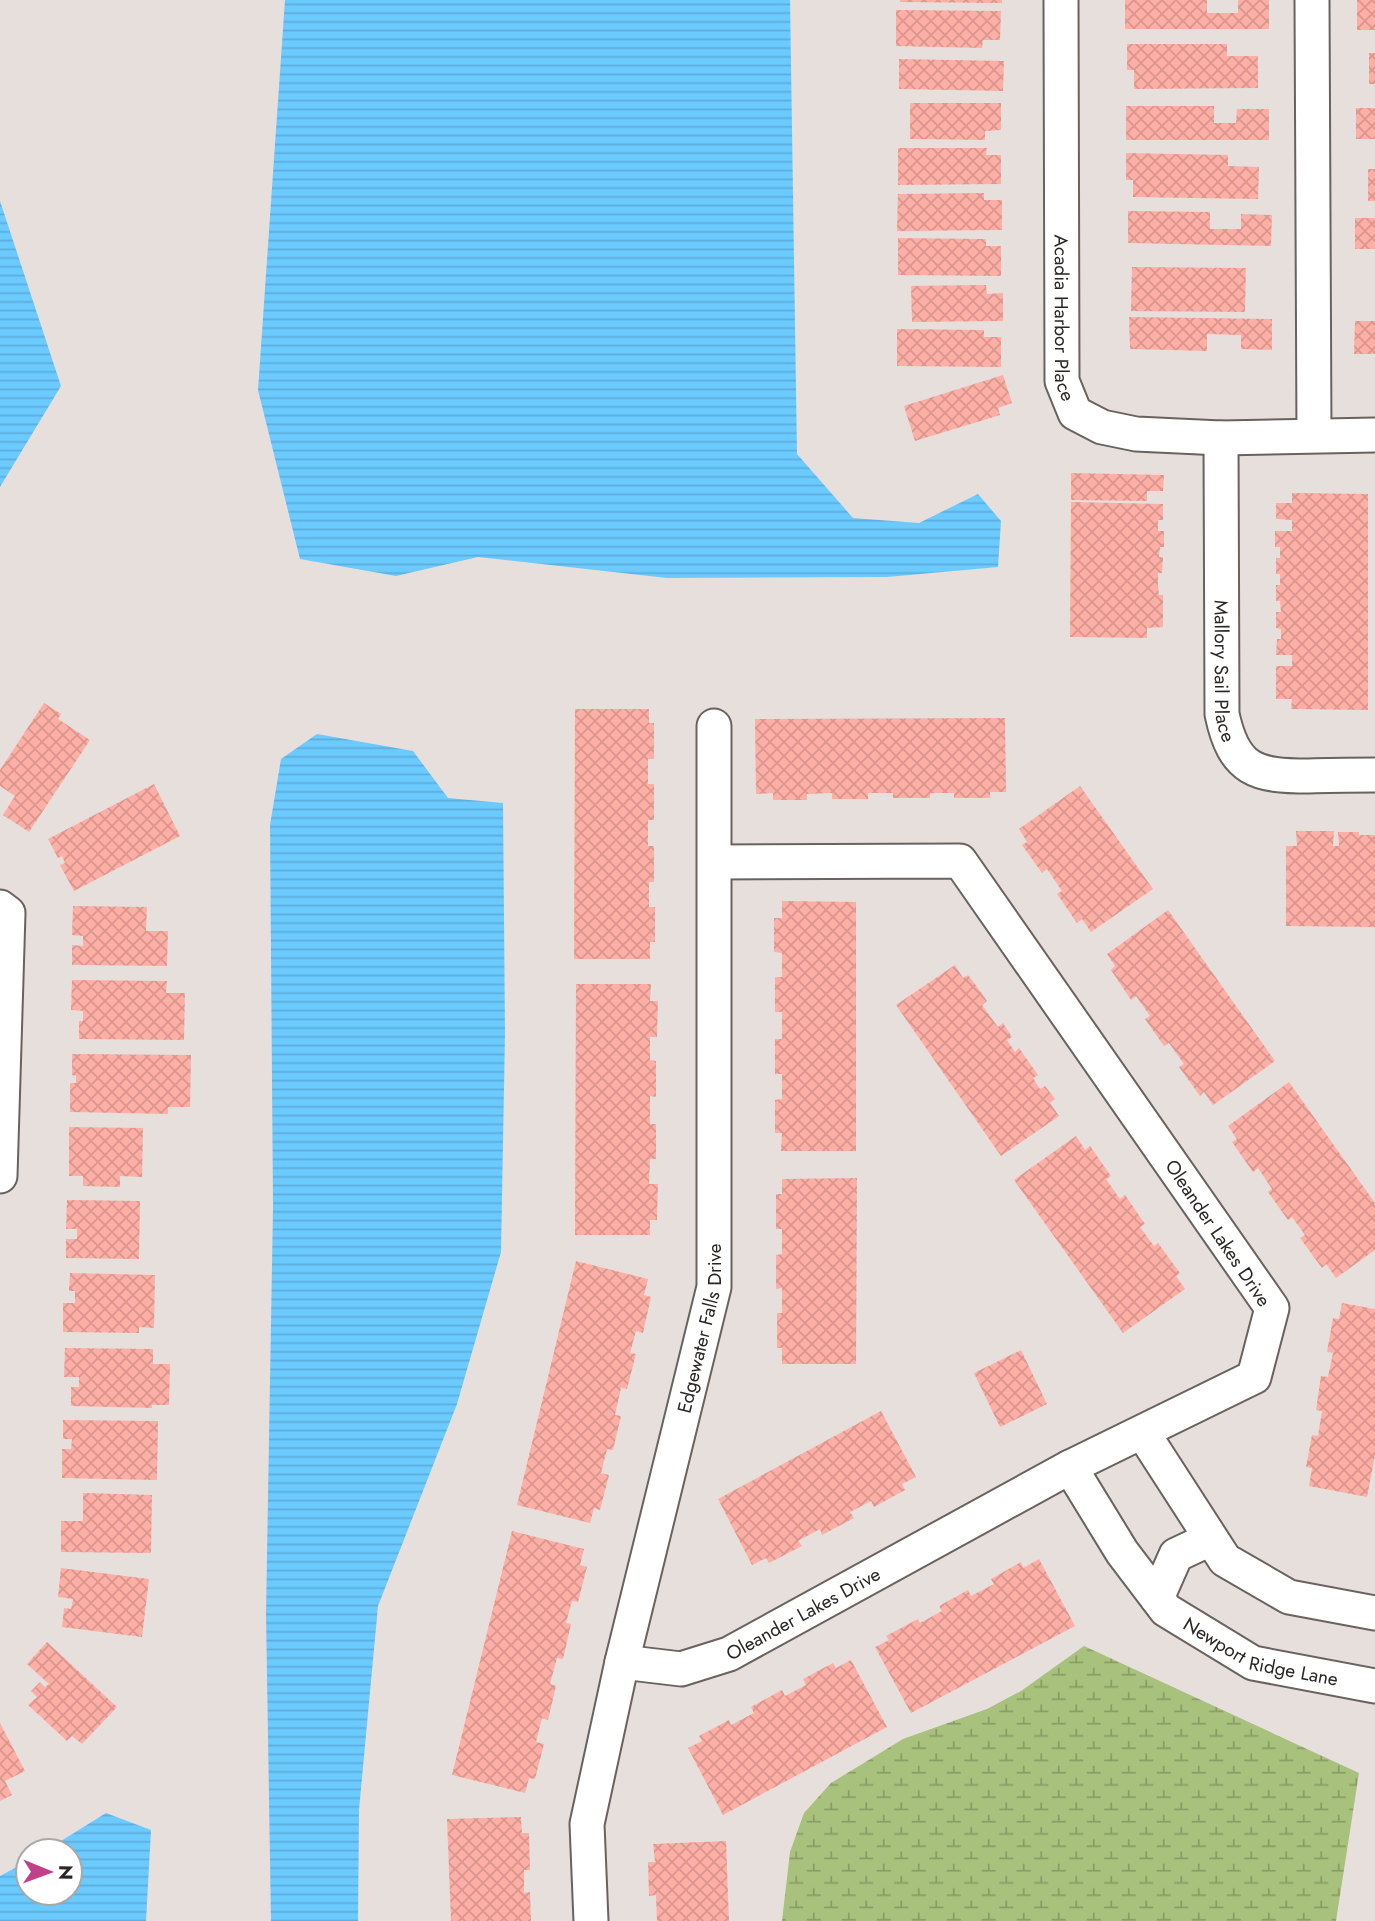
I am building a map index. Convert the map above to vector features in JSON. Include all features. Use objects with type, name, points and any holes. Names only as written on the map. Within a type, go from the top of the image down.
[{"type":"street","name":"Acadia Harbor Place","points":[[1061,0],[1062,381],[1075,413],[1102,428],[1136,434],[1221,438],[1375,435]]},
{"type":"street","points":[[1312,0],[1314,435]]},
{"type":"street","name":"Mallory Sail Place","points":[[1221,438],[1222,714],[1227,739],[1241,759],[1256,770],[1273,776],[1375,775]]},
{"type":"street","name":"Edgewater Falls Drive","points":[[591,1921],[587,1824],[622,1662],[714,1287],[713,726]]},
{"type":"street","name":"Oleander Lakes Drive","points":[[622,1662],[681,1669],[729,1654],[1070,1467],[1254,1377],[1272,1308],[960,861],[715,862]]},
{"type":"street","points":[[0,907],[8,913],[0,1176]]},
{"type":"street","points":[[1143,1433],[1225,1560],[1289,1597],[1375,1613]]},
{"type":"street","name":"Newport Ridge Lane","points":[[1070,1467],[1122,1552],[1166,1610],[1253,1663],[1375,1686]]},
{"type":"street","points":[[1157,1598],[1176,1555],[1210,1539]]},
{"type":"green space","points":[[1084,1646],[1359,1773],[1336,1921],[782,1921],[790,1852],[804,1813],[831,1783],[903,1739],[987,1709],[1021,1691]]},
{"type":"water","points":[[285,0],[790,0],[797,454],[853,518],[919,523],[978,494],[1001,521],[998,567],[887,577],[667,578],[478,557],[396,576],[300,559],[258,390]]},
{"type":"water","points":[[0,201],[61,386],[0,487]]},
{"type":"water","points":[[317,734],[413,751],[448,798],[503,803],[505,1033],[501,1252],[457,1404],[378,1606],[359,1810],[358,1921],[271,1921],[266,1614],[273,1207],[270,825],[281,759]]},
{"type":"water","points":[[106,1813],[151,1830],[146,1921],[0,1921],[0,1876],[14,1868],[14,1907],[84,1907],[84,1837],[67,1837]]},
{"type":"building","points":[[1002,0],[1002,3],[900,2]]},
{"type":"building","points":[[1125,0],[1207,0],[1207,13],[1238,13],[1238,0],[1269,0],[1269,29],[1125,29]]},
{"type":"building","points":[[1357,0],[1375,0],[1375,30],[1357,30]]},
{"type":"building","points":[[896,10],[1001,11],[1000,40],[983,40],[982,48],[896,46]]},
{"type":"building","points":[[1127,44],[1227,44],[1227,56],[1258,56],[1258,88],[1134,89],[1134,70],[1127,70]]},
{"type":"building","points":[[1369,53],[1375,53],[1375,84],[1369,84]]},
{"type":"building","points":[[899,59],[1004,61],[1003,91],[899,89]]},
{"type":"building","points":[[910,103],[1001,103],[1001,130],[985,131],[985,140],[910,139]]},
{"type":"building","points":[[1126,106],[1214,106],[1214,123],[1236,123],[1237,109],[1269,109],[1269,140],[1126,140]]},
{"type":"building","points":[[1356,108],[1375,108],[1375,139],[1356,139]]},
{"type":"building","points":[[898,148],[987,148],[986,155],[1001,155],[1001,184],[898,185]]},
{"type":"building","points":[[1126,153],[1228,155],[1228,166],[1259,167],[1258,199],[1133,197],[1133,180],[1126,180]]},
{"type":"building","points":[[1368,169],[1375,169],[1375,201],[1368,201]]},
{"type":"building","points":[[984,193],[984,200],[1002,200],[1002,230],[897,231],[898,194]]},
{"type":"building","points":[[1128,211],[1210,212],[1210,229],[1241,229],[1241,214],[1272,215],[1271,246],[1128,243]]},
{"type":"building","points":[[1355,218],[1375,218],[1375,249],[1355,249]]},
{"type":"building","points":[[898,238],[986,239],[986,246],[1001,246],[1001,276],[898,275]]},
{"type":"building","points":[[1132,267],[1246,268],[1245,312],[1131,311]]},
{"type":"building","points":[[986,285],[987,294],[1003,293],[1003,321],[912,322],[911,286]]},
{"type":"building","points":[[1129,317],[1272,319],[1272,350],[1241,349],[1241,335],[1207,334],[1207,351],[1130,349]]},
{"type":"building","points":[[1355,321],[1375,321],[1375,354],[1354,354]]},
{"type":"building","points":[[897,329],[984,330],[984,337],[1001,337],[1001,367],[897,366]]},
{"type":"building","points":[[1003,375],[1012,403],[998,408],[1000,415],[915,441],[904,406]]},
{"type":"building","points":[[1071,473],[1164,475],[1163,491],[1147,491],[1147,501],[1071,500]]},
{"type":"building","points":[[1292,493],[1368,494],[1368,710],[1291,709],[1292,699],[1276,699],[1276,666],[1292,666],[1292,655],[1276,655],[1281,629],[1276,628],[1276,612],[1281,612],[1280,601],[1276,601],[1276,585],[1280,585],[1280,574],[1276,574],[1276,558],[1280,558],[1280,547],[1275,547],[1275,531],[1292,531],[1292,520],[1276,519],[1276,503],[1292,503]]},
{"type":"building","points":[[1071,502],[1163,504],[1163,520],[1158,520],[1158,531],[1164,531],[1164,547],[1160,547],[1159,557],[1163,557],[1162,573],[1158,573],[1158,585],[1159,595],[1163,595],[1163,627],[1147,628],[1147,638],[1070,637]]},
{"type":"building","points":[[44,703],[61,714],[58,719],[90,740],[29,832],[3,815],[15,796],[0,786],[0,770]]},
{"type":"building","points":[[575,709],[649,709],[649,723],[654,723],[654,759],[648,759],[648,784],[654,784],[654,820],[648,820],[648,846],[654,846],[654,882],[649,882],[649,907],[655,907],[655,942],[650,942],[650,959],[574,959]]},
{"type":"building","points":[[1005,718],[1006,792],[990,792],[990,798],[954,798],[954,793],[930,793],[930,798],[893,798],[893,793],[868,793],[868,799],[832,799],[832,793],[807,794],[807,800],[773,800],[773,793],[756,794],[755,719]]},
{"type":"building","points":[[154,784],[180,836],[74,891],[60,865],[65,863],[62,856],[58,858],[48,839]]},
{"type":"building","points":[[1080,786],[1153,889],[1091,932],[1082,919],[1077,923],[1057,894],[1062,891],[1047,869],[1042,873],[1022,845],[1027,842],[1019,829]]},
{"type":"building","points":[[1296,831],[1334,831],[1333,846],[1339,846],[1338,832],[1375,835],[1375,927],[1286,926],[1286,846],[1297,846]]},
{"type":"building","points":[[782,901],[856,902],[856,1151],[781,1151],[782,1133],[775,1133],[775,1100],[782,1099],[782,1074],[775,1074],[775,1039],[782,1039],[782,1012],[775,1012],[775,977],[782,977],[782,953],[774,952],[774,918],[782,918]]},
{"type":"building","points":[[73,906],[147,907],[146,931],[168,931],[167,966],[72,965],[72,945],[83,946],[83,936],[72,935]]},
{"type":"building","points":[[1168,910],[1275,1061],[1213,1105],[1204,1092],[1200,1096],[1179,1067],[1184,1064],[1169,1043],[1164,1046],[1145,1019],[1150,1016],[1136,996],[1131,1000],[1111,970],[1115,966],[1107,954]]},
{"type":"building","points":[[955,965],[963,978],[968,975],[978,988],[987,1001],[982,1005],[998,1027],[1003,1023],[1012,1037],[1007,1040],[1015,1052],[1019,1048],[1038,1075],[1033,1078],[1040,1089],[1045,1086],[1055,1099],[1050,1103],[1059,1116],[1001,1156],[896,1005]]},
{"type":"building","points":[[72,980],[167,981],[166,993],[185,993],[184,1040],[79,1039],[79,1021],[83,1021],[83,1011],[71,1010]]},
{"type":"building","points":[[576,984],[651,984],[650,1001],[658,1001],[657,1037],[650,1037],[650,1060],[656,1061],[656,1097],[650,1096],[650,1124],[656,1124],[656,1159],[650,1159],[649,1184],[658,1184],[657,1220],[650,1220],[650,1235],[575,1235]]},
{"type":"building","points":[[72,1054],[191,1055],[190,1107],[168,1107],[168,1114],[70,1112],[70,1083],[76,1083],[76,1076],[72,1075]]},
{"type":"building","points":[[1289,1082],[1375,1203],[1375,1250],[1336,1278],[1326,1264],[1322,1268],[1300,1238],[1305,1235],[1292,1217],[1288,1220],[1268,1192],[1272,1189],[1258,1168],[1253,1172],[1232,1142],[1237,1139],[1228,1126]]},
{"type":"building","points":[[69,1127],[143,1128],[142,1177],[120,1176],[120,1187],[83,1186],[83,1176],[69,1176]]},
{"type":"building","points":[[1076,1136],[1085,1150],[1090,1146],[1111,1176],[1106,1179],[1120,1199],[1125,1195],[1145,1224],[1140,1227],[1154,1246],[1158,1243],[1180,1273],[1176,1276],[1185,1289],[1123,1333],[1014,1180]]},
{"type":"building","points":[[857,1178],[856,1364],[782,1364],[782,1348],[777,1348],[777,1313],[782,1313],[782,1288],[776,1289],[776,1255],[782,1254],[782,1229],[776,1229],[776,1194],[782,1194],[782,1179]]},
{"type":"building","points":[[67,1200],[140,1201],[139,1259],[66,1258],[66,1239],[77,1239],[77,1229],[66,1229]]},
{"type":"building","points":[[576,1261],[648,1279],[644,1295],[651,1297],[643,1333],[636,1331],[630,1353],[636,1354],[627,1389],[621,1388],[615,1415],[621,1416],[613,1450],[607,1449],[601,1473],[609,1475],[600,1510],[594,1508],[590,1523],[517,1505]]},
{"type":"building","points":[[70,1273],[155,1275],[154,1328],[139,1327],[139,1333],[63,1332],[63,1303],[75,1303],[75,1291],[69,1291]]},
{"type":"building","points":[[1342,1303],[1375,1309],[1375,1455],[1367,1497],[1309,1486],[1312,1468],[1306,1467],[1312,1435],[1318,1436],[1322,1411],[1316,1410],[1321,1376],[1328,1377],[1333,1353],[1327,1352],[1333,1318],[1339,1319]]},
{"type":"building","points":[[65,1348],[153,1349],[153,1364],[170,1364],[169,1405],[152,1405],[152,1408],[71,1406],[71,1387],[79,1387],[79,1377],[64,1377]]},
{"type":"building","points":[[1021,1350],[1047,1404],[1000,1427],[974,1373]]},
{"type":"building","points":[[881,1411],[916,1477],[902,1484],[905,1490],[874,1507],[871,1501],[850,1512],[854,1518],[822,1535],[820,1529],[798,1541],[802,1546],[769,1563],[766,1558],[752,1565],[718,1499]]},
{"type":"building","points":[[63,1420],[158,1421],[157,1480],[62,1478],[62,1449],[71,1449],[72,1439],[63,1439]]},
{"type":"building","points":[[83,1493],[152,1495],[151,1553],[61,1552],[61,1521],[83,1521]]},
{"type":"building","points":[[512,1531],[584,1549],[580,1565],[587,1567],[578,1602],[572,1601],[566,1623],[571,1624],[563,1659],[557,1658],[550,1684],[556,1686],[548,1720],[542,1718],[536,1742],[544,1744],[535,1779],[529,1778],[525,1793],[452,1775]]},
{"type":"building","points":[[1039,1559],[1075,1626],[911,1713],[875,1647],[889,1640],[886,1636],[918,1619],[920,1623],[942,1611],[939,1606],[968,1590],[971,1596],[994,1584],[991,1579],[1021,1562],[1023,1568]]},
{"type":"building","points":[[61,1568],[149,1579],[142,1637],[62,1627],[64,1608],[71,1609],[73,1599],[58,1597]]},
{"type":"building","points":[[47,1642],[117,1707],[82,1744],[72,1736],[67,1741],[28,1705],[37,1697],[31,1691],[40,1682],[45,1687],[49,1684],[27,1664]]},
{"type":"building","points":[[851,1660],[887,1727],[723,1815],[688,1748],[702,1741],[699,1736],[729,1720],[731,1725],[754,1713],[751,1707],[782,1690],[785,1696],[806,1685],[803,1679],[833,1663],[836,1668]]},
{"type":"building","points":[[0,1723],[25,1771],[5,1781],[12,1795],[0,1801]]},
{"type":"building","points":[[521,1817],[522,1833],[529,1833],[530,1870],[524,1870],[524,1893],[530,1892],[531,1921],[451,1921],[447,1819]]},
{"type":"building","points":[[726,1841],[729,1921],[657,1921],[656,1895],[649,1896],[648,1862],[655,1862],[653,1844]]}]
